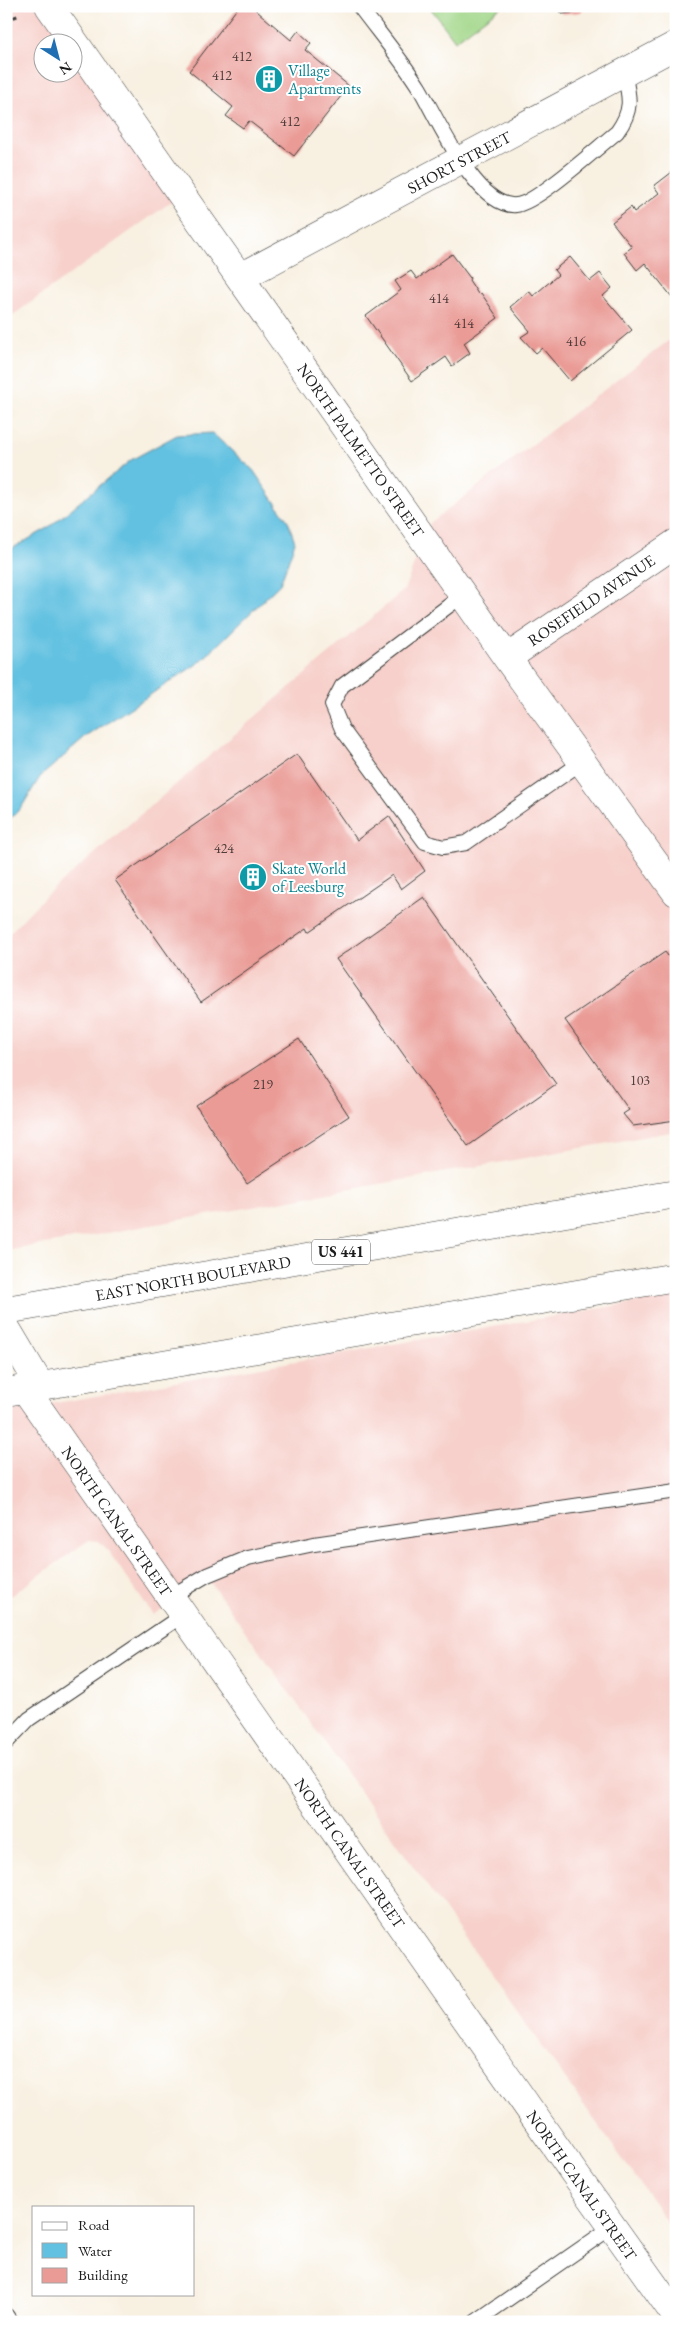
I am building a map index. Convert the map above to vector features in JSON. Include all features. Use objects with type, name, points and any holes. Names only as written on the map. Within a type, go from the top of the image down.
[{"type":"street","name":"NORTH PALMETTO STREET","points":[[49,6],[507,658],[676,892]]},
{"type":"street","name":"SHORT STREET","points":[[241,277],[676,46]]},
{"type":"street","name":"ROSEFIELD AVENUE","points":[[507,658],[676,543]]},
{"type":"street","name":"EAST NORTH BOULEVARD","points":[[6,1310],[676,1194]]},
{"type":"street","points":[[17,1390],[676,1276]]},
{"type":"street","name":"NORTH CANAL STREET","points":[[6,1328],[17,1390],[176,1606],[676,2316]]},
{"type":"lane","points":[[358,6],[419,88],[459,162],[492,197],[503,205],[517,206],[533,198],[617,132],[625,122],[630,98],[624,73]]},
{"type":"lane","points":[[463,595],[342,686],[332,705],[342,729],[425,842],[443,847],[466,843],[582,762]]},
{"type":"lane","points":[[6,1743],[29,1719],[176,1606],[207,1575],[248,1558],[323,1543],[676,1492]]},
{"type":"lane","points":[[476,2322],[612,2227]]},
{"type":"lane","points":[[6,2315],[11,2322]]},
{"type":"shaded area","points":[[6,6],[47,6],[66,32],[32,32],[32,82],[82,82],[82,53],[185,192],[6,320]]},
{"type":"shaded area","points":[[676,335],[676,1131],[6,1251],[6,937],[45,896],[404,590],[430,523]]},
{"type":"shaded area","points":[[676,1295],[676,2234],[208,1579],[153,1615],[106,1548],[99,1541],[89,1540],[6,1599],[6,1415],[15,1410]]},
{"type":"green space","points":[[429,6],[502,6],[455,41]]},
{"type":"water","points":[[212,433],[253,470],[288,521],[295,542],[280,584],[200,662],[86,737],[40,777],[21,808],[6,823],[6,552],[48,528],[131,460],[177,435]]},
{"type":"building","name":"Village Apartments","points":[[239,6],[251,6],[291,40],[298,31],[311,43],[305,50],[349,86],[294,156],[249,121],[243,128],[226,116],[233,107],[189,71]]},
{"type":"building","points":[[557,6],[584,6],[581,12],[562,14]]},
{"type":"building","points":[[676,169],[676,294],[672,297],[645,263],[637,270],[624,253],[632,247],[612,222],[631,207],[634,212],[659,193],[654,186]]},
{"type":"building","points":[[452,254],[470,278],[469,280],[478,294],[481,293],[498,318],[464,343],[470,353],[452,366],[446,357],[412,381],[366,316],[401,290],[395,281],[411,271],[417,279]]},
{"type":"building","points":[[570,257],[590,281],[600,273],[612,288],[603,296],[632,330],[570,381],[542,348],[536,353],[521,337],[530,331],[510,307],[529,291],[533,296],[558,275],[554,270]]},
{"type":"building","name":"Skate World of Leesburg","points":[[297,754],[357,840],[389,816],[425,871],[401,889],[392,875],[309,932],[307,928],[201,1002],[115,880]]},
{"type":"building","points":[[424,897],[556,1084],[468,1146],[336,959]]},
{"type":"building","points":[[665,952],[676,966],[676,1120],[633,1126],[623,1114],[629,1110],[565,1020]]},
{"type":"building","points":[[299,1039],[349,1116],[247,1183],[196,1106]]},
{"type":"place","name":"Village Apartments","points":[[269,79]]},
{"type":"place","name":"Skate World of Leesburg","points":[[253,877]]}]
